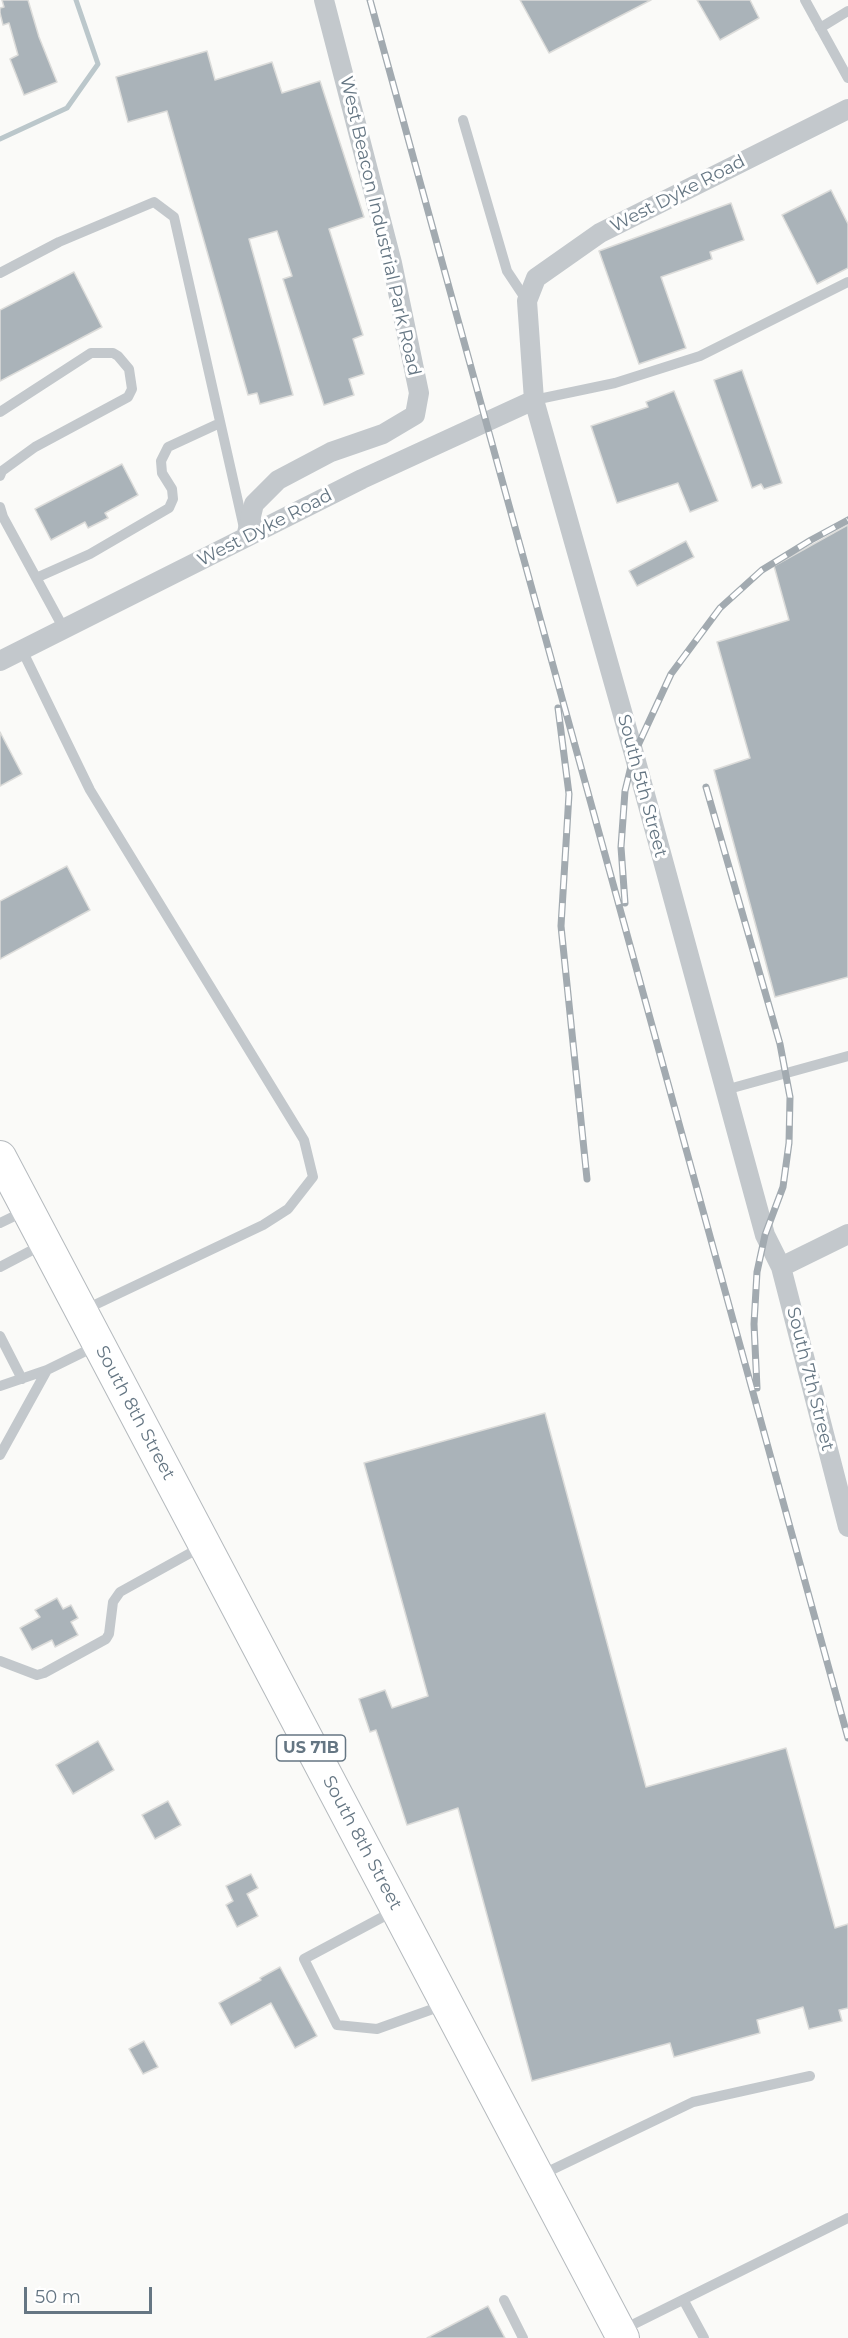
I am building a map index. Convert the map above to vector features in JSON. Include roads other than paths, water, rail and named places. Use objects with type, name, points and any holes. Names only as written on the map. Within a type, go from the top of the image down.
[{"type":"main road","name":"South 8th Street","points":[[0,1157],[621,2335]]},
{"type":"street","name":"West Beacon Industrial Park Road","points":[[246,537],[254,504],[278,480],[331,452],[383,434],[415,415],[419,393],[390,252],[324,0]]},
{"type":"street","name":"West Dyke Road","points":[[527,301],[536,278],[600,233],[848,109]]},
{"type":"street","name":"South 5th Street","points":[[527,301],[534,400],[634,754],[765,1234],[781,1267]]},
{"type":"street","name":"West Dyke Road","points":[[0,661],[362,479],[534,400]]},
{"type":"street","points":[[781,1267],[848,1234]]},
{"type":"street","name":"South 7th Street","points":[[781,1267],[844,1498],[848,1527]]},
{"type":"lane","points":[[805,0],[848,78]]},
{"type":"lane","points":[[820,28],[848,11]]},
{"type":"lane","points":[[463,120],[507,271],[527,301]]},
{"type":"lane","points":[[0,273],[59,242],[154,202],[174,217],[246,537]]},
{"type":"lane","points":[[534,400],[615,382],[700,356],[848,282]]},
{"type":"lane","points":[[0,412],[91,353],[113,353],[129,369],[132,389],[128,397],[35,447],[1,469]]},
{"type":"lane","points":[[36,578],[90,554],[168,508],[173,499],[171,489],[162,473],[161,461],[168,447],[220,423]]},
{"type":"lane","points":[[0,507],[3,517],[64,629]]},
{"type":"lane","points":[[22,650],[90,790],[304,1140],[313,1177],[288,1209],[263,1225],[81,1311]]},
{"type":"lane","points":[[725,1090],[848,1056]]},
{"type":"lane","points":[[0,1223],[28,1210]]},
{"type":"lane","points":[[0,1267],[45,1243]]},
{"type":"lane","points":[[0,1336],[22,1379]]},
{"type":"lane","points":[[0,1386],[47,1370],[99,1345]]},
{"type":"lane","points":[[0,1455],[47,1370]]},
{"type":"lane","points":[[0,1662],[37,1675],[106,1639],[110,1634],[113,1602],[120,1592],[204,1545]]},
{"type":"lane","points":[[397,1910],[304,1959],[337,2025],[377,2029],[447,2004]]},
{"type":"lane","points":[[538,2177],[693,2102],[810,2076]]},
{"type":"lane","points":[[621,2335],[848,2218]]},
{"type":"lane","points":[[504,2300],[523,2338]]},
{"type":"lane","points":[[684,2301],[704,2338]]},
{"type":"waterway","points":[[0,139],[67,108],[98,64],[76,0]]},
{"type":"railway","points":[[370,0],[848,1738]]},
{"type":"railway","points":[[625,903],[621,847],[625,791],[634,754],[671,674],[720,608],[762,570],[848,520]]},
{"type":"railway","points":[[558,708],[569,794],[561,926],[587,1179]]},
{"type":"railway","points":[[706,787],[780,1044],[790,1097],[789,1143],[783,1187],[765,1235],[757,1272],[754,1324],[757,1388]]}]
